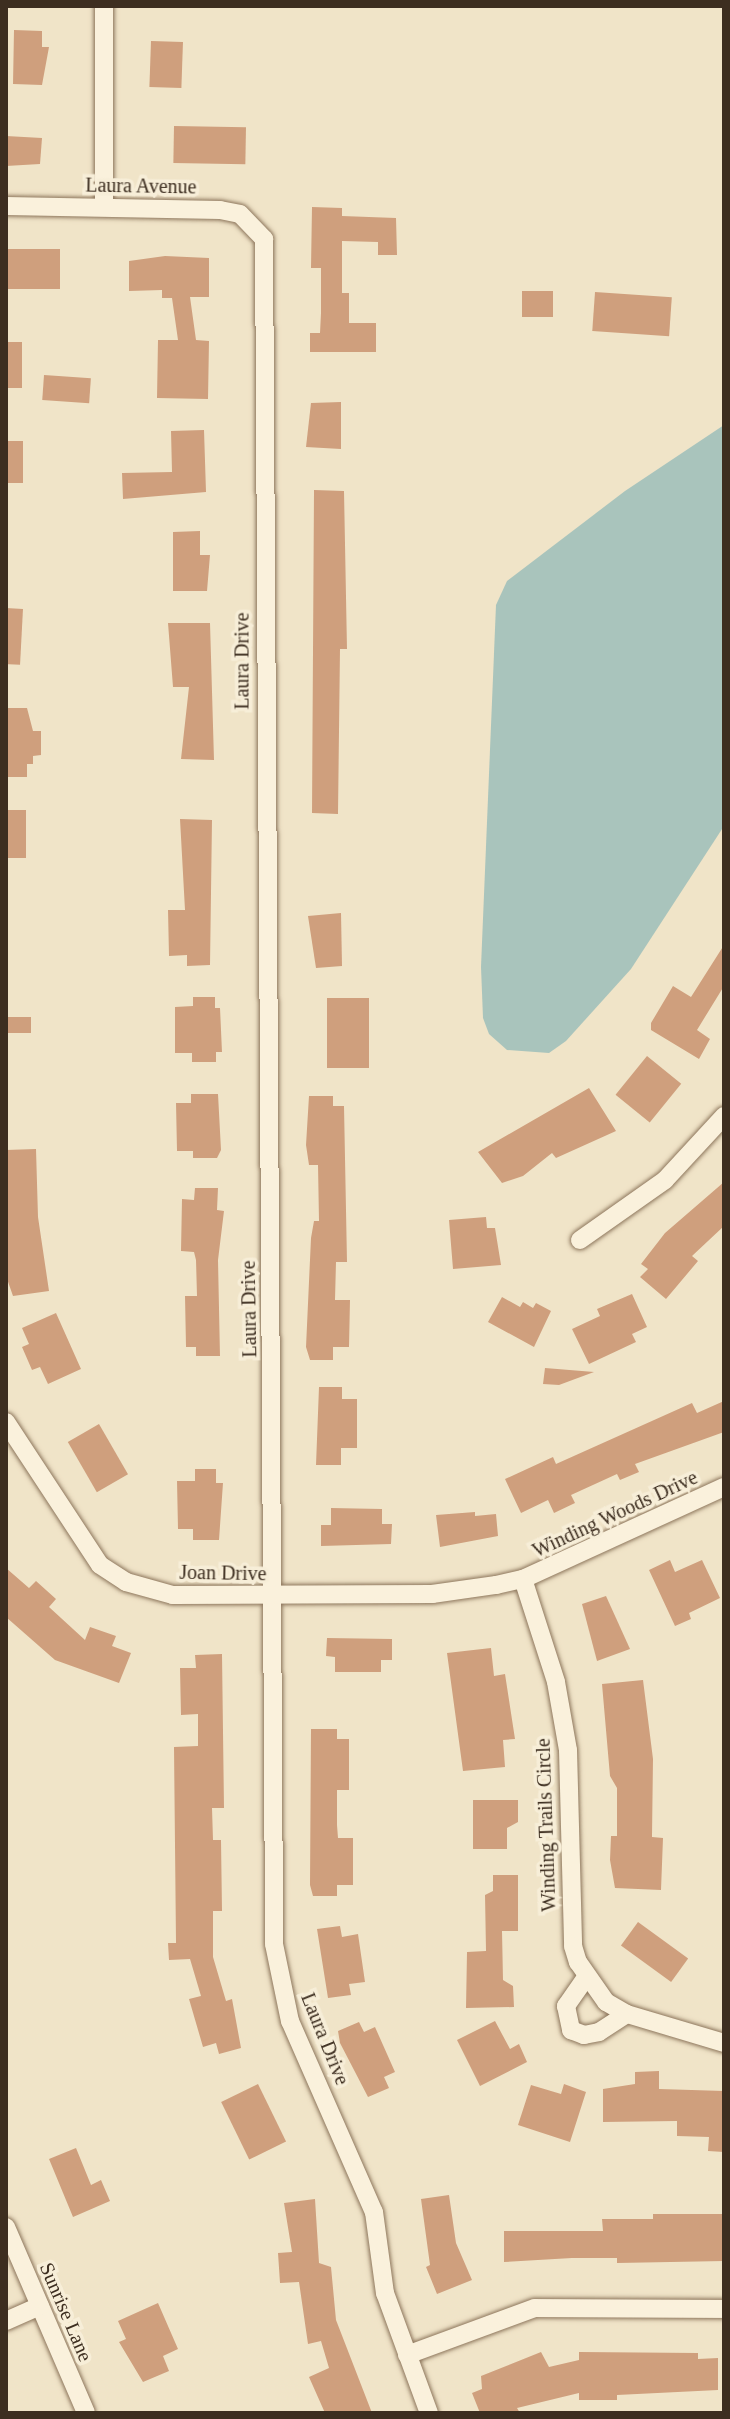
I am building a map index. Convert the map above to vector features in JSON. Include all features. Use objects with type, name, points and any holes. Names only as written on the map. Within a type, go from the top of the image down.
[{"type":"street","points":[[104,6],[104,206]]},
{"type":"street","name":"Laura Avenue","points":[[6,206],[104,206],[240,214],[264,239]]},
{"type":"street","name":"Laura Drive","points":[[264,239],[274,1595],[272,1877],[281,1984],[290,2021],[374,2212],[385,2293],[429,2413]]},
{"type":"street","points":[[580,1240],[665,1180],[724,1116]]},
{"type":"street","name":"Joan Drive","points":[[6,1422],[55,1502],[100,1565],[113,1575],[173,1595],[450,1594],[523,1579]]},
{"type":"street","name":"Winding Woods Drive","points":[[523,1579],[724,1487]]},
{"type":"street","name":"Winding Trails Circle","points":[[523,1579],[563,1722],[573,1946],[587,1976],[606,2002],[627,2014],[724,2043]]},
{"type":"street","points":[[587,1976],[566,2006],[571,2030],[584,2035],[599,2032],[627,2014]]},
{"type":"street","name":"Sunrise Lane","points":[[6,2227],[86,2413]]},
{"type":"street","points":[[6,2321],[40,2306]]},
{"type":"street","points":[[407,2355],[535,2308],[724,2309]]},
{"type":"water","points":[[724,425],[724,826],[631,969],[566,1041],[549,1053],[507,1050],[489,1034],[483,1018],[481,967],[496,605],[507,581],[625,491]]},
{"type":"building","points":[[14,30],[42,31],[42,47],[49,47],[42,85],[13,84]]},
{"type":"building","points":[[151,41],[183,42],[181,88],[149,87]]},
{"type":"building","points":[[174,126],[246,127],[245,164],[173,163]]},
{"type":"building","points":[[6,136],[42,138],[40,164],[6,166]]},
{"type":"building","points":[[312,207],[342,208],[342,216],[396,218],[397,255],[378,255],[378,242],[342,241],[342,293],[349,293],[349,323],[376,323],[376,352],[310,352],[310,333],[320,333],[321,313],[321,268],[311,268]]},
{"type":"building","points":[[6,249],[60,249],[60,289],[6,289]]},
{"type":"building","points":[[165,256],[209,258],[209,297],[190,297],[196,340],[209,341],[208,399],[157,398],[158,340],[178,340],[172,298],[162,298],[162,290],[129,291],[129,261]]},
{"type":"building","points":[[522,291],[553,291],[553,317],[522,317]]},
{"type":"building","points":[[595,292],[672,297],[669,336],[592,331]]},
{"type":"building","points":[[6,342],[22,342],[22,388],[6,388]]},
{"type":"building","points":[[44,375],[91,378],[89,403],[42,400]]},
{"type":"building","points":[[341,402],[341,449],[306,447],[311,403]]},
{"type":"building","points":[[204,430],[206,492],[123,499],[122,473],[172,472],[171,431]]},
{"type":"building","points":[[6,441],[23,441],[23,483],[6,483]]},
{"type":"building","points":[[314,490],[344,491],[347,649],[340,649],[338,814],[312,813]]},
{"type":"building","points":[[200,531],[200,555],[210,555],[207,591],[173,591],[173,532]]},
{"type":"building","points":[[6,608],[23,609],[20,665],[6,664]]},
{"type":"building","points":[[168,623],[210,623],[214,760],[181,759],[189,687],[173,687]]},
{"type":"building","points":[[6,708],[27,708],[33,731],[41,731],[41,755],[33,756],[33,764],[27,764],[27,777],[6,777]]},
{"type":"building","points":[[6,810],[26,810],[26,858],[6,858]]},
{"type":"building","points":[[180,819],[212,820],[210,965],[187,966],[187,955],[169,956],[168,910],[185,910]]},
{"type":"building","points":[[341,913],[342,966],[316,968],[308,916]]},
{"type":"building","points":[[724,945],[724,986],[697,1030],[710,1039],[699,1059],[651,1030],[651,1023],[673,986],[691,997]]},
{"type":"building","points":[[193,997],[215,997],[215,1008],[220,1008],[222,1052],[216,1052],[216,1062],[192,1062],[192,1053],[175,1053],[175,1007],[193,1006]]},
{"type":"building","points":[[327,998],[369,998],[369,1068],[327,1068]]},
{"type":"building","points":[[6,1017],[31,1017],[31,1033],[6,1033]]},
{"type":"building","points":[[647,1056],[681,1084],[650,1123],[616,1095]]},
{"type":"building","points":[[589,1088],[616,1131],[556,1158],[552,1153],[523,1176],[502,1183],[478,1152]]},
{"type":"building","points":[[191,1094],[218,1094],[221,1150],[217,1158],[193,1158],[193,1151],[177,1151],[176,1103],[191,1103]]},
{"type":"building","points":[[309,1096],[333,1096],[333,1106],[344,1106],[347,1262],[336,1262],[335,1300],[350,1300],[349,1347],[333,1347],[333,1360],[310,1360],[306,1347],[311,1238],[314,1221],[319,1221],[318,1165],[309,1165],[306,1145]]},
{"type":"building","points":[[36,1149],[38,1217],[49,1291],[13,1296],[6,1276],[6,1150]]},
{"type":"building","points":[[724,1182],[724,1226],[692,1256],[698,1261],[666,1299],[640,1277],[648,1269],[641,1264],[665,1233]]},
{"type":"building","points":[[195,1188],[218,1188],[217,1210],[224,1211],[218,1260],[220,1356],[196,1356],[196,1347],[186,1347],[185,1296],[197,1296],[194,1252],[181,1251],[182,1199],[194,1200]]},
{"type":"building","points":[[486,1217],[487,1228],[495,1228],[501,1265],[453,1269],[449,1220]]},
{"type":"building","points":[[632,1294],[647,1327],[632,1334],[636,1342],[589,1364],[572,1329],[600,1316],[597,1309]]},
{"type":"building","points":[[502,1297],[520,1307],[523,1302],[533,1308],[536,1303],[551,1311],[534,1347],[488,1322]]},
{"type":"building","points":[[56,1313],[81,1369],[48,1384],[40,1367],[32,1370],[22,1347],[29,1344],[22,1328]]},
{"type":"building","points":[[545,1368],[594,1372],[559,1385],[543,1384]]},
{"type":"building","points":[[319,1387],[342,1387],[342,1399],[357,1399],[357,1448],[341,1448],[341,1465],[316,1465]]},
{"type":"building","points":[[724,1401],[724,1432],[635,1464],[639,1472],[620,1480],[617,1474],[571,1495],[575,1503],[554,1513],[548,1500],[521,1513],[505,1479],[553,1457],[556,1464],[692,1403],[697,1413]]},
{"type":"building","points":[[99,1424],[128,1474],[97,1492],[68,1442]]},
{"type":"building","points":[[195,1469],[216,1469],[216,1483],[223,1483],[219,1540],[193,1540],[193,1529],[178,1529],[177,1481],[195,1481]]},
{"type":"building","points":[[331,1508],[382,1509],[382,1524],[392,1524],[391,1544],[321,1546],[321,1525],[331,1525]]},
{"type":"building","points":[[475,1512],[475,1516],[496,1514],[498,1536],[440,1547],[436,1515]]},
{"type":"building","points":[[670,1560],[675,1572],[702,1560],[720,1598],[689,1613],[691,1619],[675,1626],[649,1570]]},
{"type":"building","points":[[6,1568],[29,1588],[36,1581],[56,1599],[49,1607],[85,1640],[90,1627],[116,1636],[112,1646],[131,1653],[119,1683],[55,1660],[6,1617]]},
{"type":"building","points":[[606,1596],[630,1649],[597,1661],[582,1604]]},
{"type":"building","points":[[327,1638],[392,1639],[392,1660],[381,1660],[381,1672],[335,1672],[335,1657],[326,1656]]},
{"type":"building","points":[[491,1648],[494,1676],[505,1674],[515,1739],[503,1740],[505,1767],[463,1771],[447,1653]]},
{"type":"building","points":[[222,1654],[224,1808],[212,1808],[213,1840],[221,1840],[222,1911],[213,1911],[213,1957],[226,2001],[232,1999],[241,2048],[219,2054],[216,2043],[203,2047],[189,1999],[201,1996],[190,1959],[169,1960],[168,1943],[176,1943],[174,1747],[198,1746],[198,1714],[181,1715],[180,1668],[196,1668],[195,1655]]},
{"type":"building","points":[[643,1680],[653,1759],[652,1837],[663,1838],[661,1890],[615,1888],[610,1860],[611,1836],[617,1836],[617,1788],[610,1776],[602,1684]]},
{"type":"building","points":[[311,1729],[337,1729],[337,1739],[349,1739],[349,1790],[337,1790],[337,1825],[338,1838],[353,1838],[353,1885],[337,1885],[337,1896],[313,1896],[310,1885]]},
{"type":"building","points":[[473,1800],[518,1800],[518,1822],[507,1828],[507,1849],[473,1849]]},
{"type":"building","points":[[493,1875],[518,1875],[518,1931],[502,1931],[503,1980],[513,1986],[514,2007],[466,2008],[467,1952],[486,1951],[485,1895],[493,1891]]},
{"type":"building","points":[[638,1922],[688,1958],[671,1982],[621,1945]]},
{"type":"building","points":[[340,1926],[342,1937],[358,1934],[365,1982],[349,1984],[351,1995],[328,1998],[317,1929]]},
{"type":"building","points":[[495,2021],[510,2049],[519,2044],[527,2062],[480,2086],[457,2040]]},
{"type":"building","points":[[359,2022],[364,2032],[375,2027],[395,2072],[384,2077],[389,2088],[368,2097],[340,2043],[338,2031]]},
{"type":"building","points":[[659,2071],[659,2089],[724,2091],[724,2152],[708,2151],[709,2137],[677,2136],[677,2121],[603,2122],[603,2089],[635,2084],[635,2072]]},
{"type":"building","points":[[258,2084],[286,2142],[249,2159],[221,2102]]},
{"type":"building","points":[[564,2084],[586,2092],[570,2142],[518,2125],[531,2085],[561,2094]]},
{"type":"building","points":[[76,2148],[91,2185],[101,2180],[110,2201],[73,2217],[49,2159]]},
{"type":"building","points":[[449,2195],[456,2243],[472,2280],[437,2294],[426,2267],[430,2265],[421,2199]]},
{"type":"building","points":[[315,2199],[319,2263],[331,2267],[336,2320],[372,2413],[325,2413],[309,2377],[329,2368],[321,2341],[308,2344],[299,2282],[280,2283],[278,2253],[292,2252],[284,2203]]},
{"type":"building","points":[[653,2214],[724,2214],[724,2261],[617,2263],[617,2258],[572,2258],[504,2262],[504,2231],[603,2231],[602,2219],[653,2219]]},
{"type":"building","points":[[158,2303],[178,2349],[163,2356],[169,2371],[143,2382],[119,2342],[126,2339],[118,2321]]},
{"type":"building","points":[[541,2352],[549,2367],[579,2360],[579,2352],[698,2353],[698,2359],[718,2358],[718,2390],[617,2395],[617,2400],[579,2400],[579,2393],[517,2408],[520,2413],[480,2413],[472,2393],[482,2389],[481,2376]]}]
